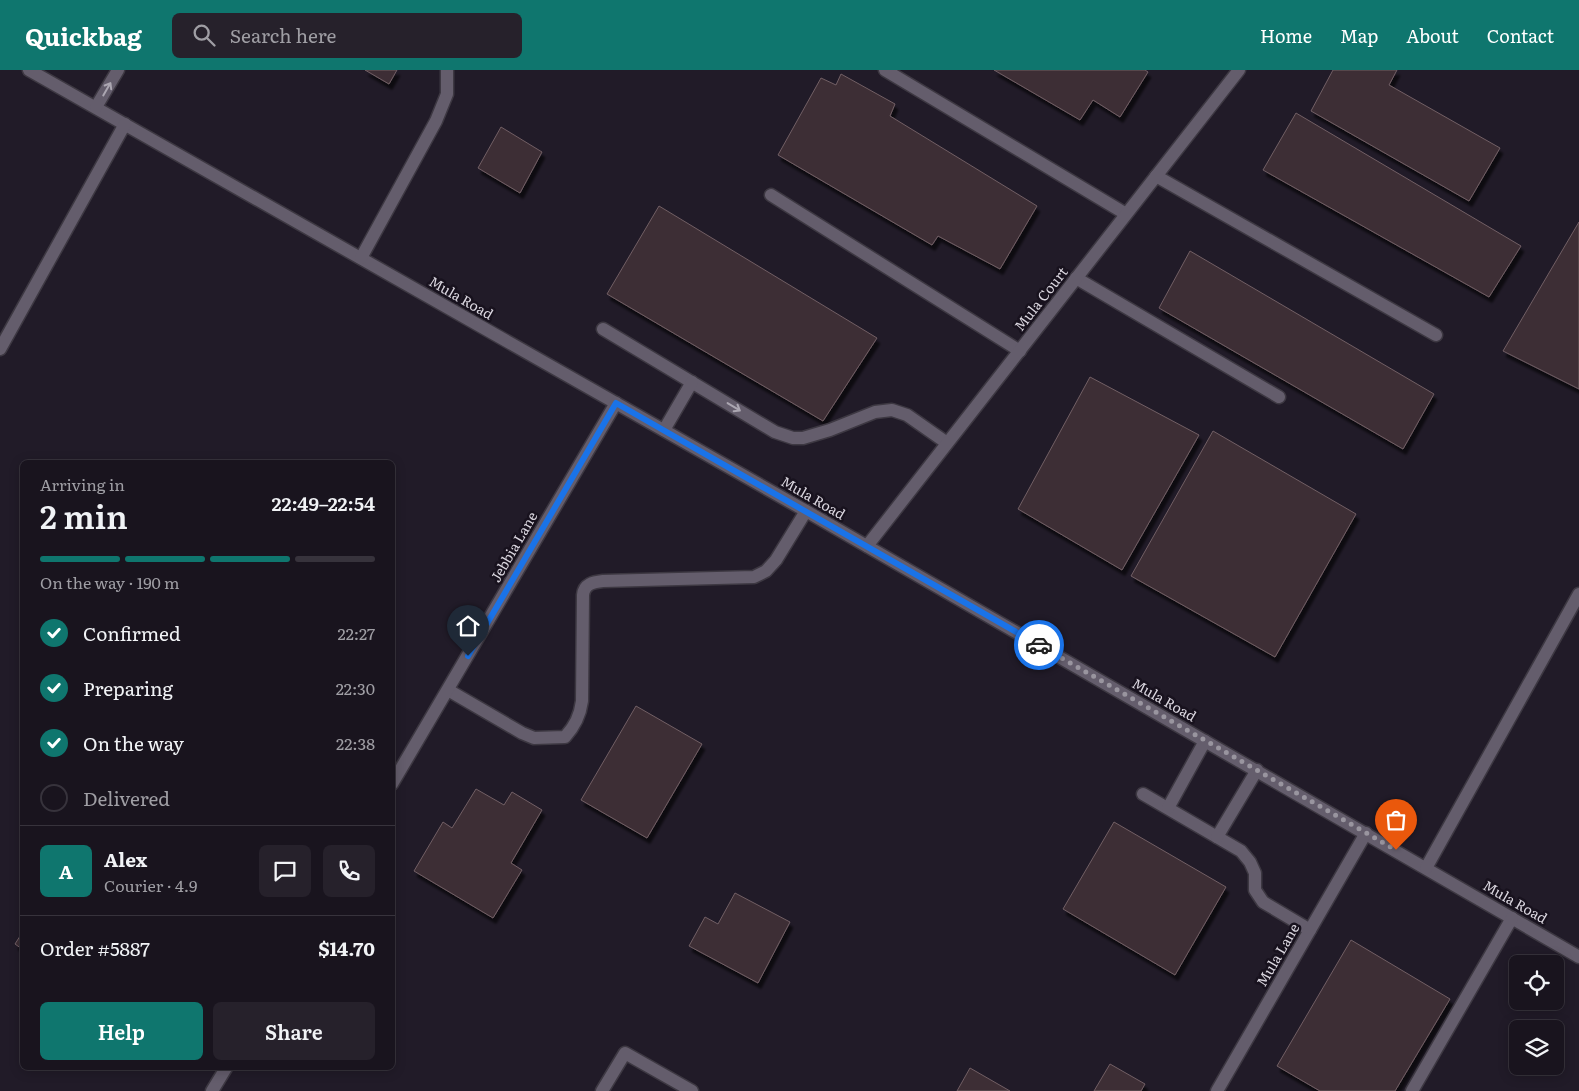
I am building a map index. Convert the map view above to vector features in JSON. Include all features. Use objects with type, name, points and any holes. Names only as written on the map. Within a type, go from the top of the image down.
[{"type":"street","name":"Mula Road","points":[[29,70],[50,75],[96,107],[806,511],[1579,957]]},
{"type":"street","points":[[96,107],[118,70]]},
{"type":"street","points":[[361,258],[436,121],[447,94],[447,70]]},
{"type":"street","points":[[885,70],[1126,214]]},
{"type":"street","name":"Mula Court","points":[[867,546],[1239,70]]},
{"type":"street","points":[[0,349],[126,124]]},
{"type":"street","points":[[1156,176],[1436,335]]},
{"type":"street","points":[[771,195],[1020,351]]},
{"type":"street","points":[[1076,278],[1279,397]]},
{"type":"street","points":[[604,329],[775,432],[793,438],[803,438],[830,430],[875,412],[892,410],[907,415],[947,443]]},
{"type":"street","points":[[664,430],[692,382]]},
{"type":"street","name":"Jebbia Lane","points":[[395,779],[616,403]]},
{"type":"street","points":[[448,690],[514,729],[534,738],[565,737],[574,728],[580,714],[582,701],[583,590],[590,584],[603,581],[754,577],[766,571],[776,560],[806,511]]},
{"type":"street","points":[[1426,868],[1579,594]]},
{"type":"street","points":[[1168,808],[1205,741]]},
{"type":"street","points":[[1217,837],[1257,770]]},
{"type":"street","points":[[1143,794],[1241,851],[1250,862],[1255,873],[1255,890],[1263,902],[1310,930]]},
{"type":"street","name":"Mula Lane","points":[[1216,1091],[1366,833]]},
{"type":"street","points":[[1412,1091],[1512,918]]},
{"type":"street","points":[[602,1091],[625,1053],[692,1091]]},
{"type":"street","points":[[212,1091],[225,1070]]},
{"type":"building","points":[[365,70],[397,70],[389,84]]},
{"type":"building","points":[[994,70],[1145,70],[1148,72],[1120,117],[1093,100],[1080,120]]},
{"type":"building","points":[[1333,70],[1397,70],[1389,85],[1500,148],[1469,201],[1311,111]]},
{"type":"building","points":[[841,74],[895,104],[890,116],[1037,206],[1000,269],[938,236],[932,245],[778,155],[821,78],[836,85]]},
{"type":"building","points":[[1296,113],[1521,246],[1489,297],[1263,170]]},
{"type":"building","points":[[501,127],[542,152],[520,193],[478,168]]},
{"type":"building","points":[[659,206],[877,338],[823,421],[607,294]]},
{"type":"building","points":[[1579,222],[1579,389],[1503,351]]},
{"type":"building","points":[[1190,251],[1434,394],[1403,449],[1159,308]]},
{"type":"building","points":[[1090,377],[1199,435],[1122,570],[1018,509]]},
{"type":"building","points":[[1213,431],[1356,514],[1275,657],[1131,576]]},
{"type":"building","points":[[636,706],[702,744],[647,838],[581,800]]},
{"type":"building","points":[[476,789],[504,805],[512,792],[542,810],[511,863],[522,870],[493,918],[414,871],[443,822],[452,828]]},
{"type":"building","points":[[1114,822],[1226,887],[1175,975],[1063,909]]},
{"type":"building","points":[[735,893],[790,922],[758,983],[689,946],[705,917],[718,924]]},
{"type":"building","points":[[20,936],[20,948],[15,944]]},
{"type":"building","points":[[1351,940],[1450,999],[1395,1091],[1320,1091],[1277,1066]]},
{"type":"building","points":[[1110,1064],[1145,1084],[1141,1091],[1094,1091]]},
{"type":"building","points":[[970,1068],[1010,1091],[957,1091]]},
{"type":"way so far","points":[[1039,645],[1396,850]]},
{"type":"route","points":[[468,656],[616,403],[1039,645]]}]
